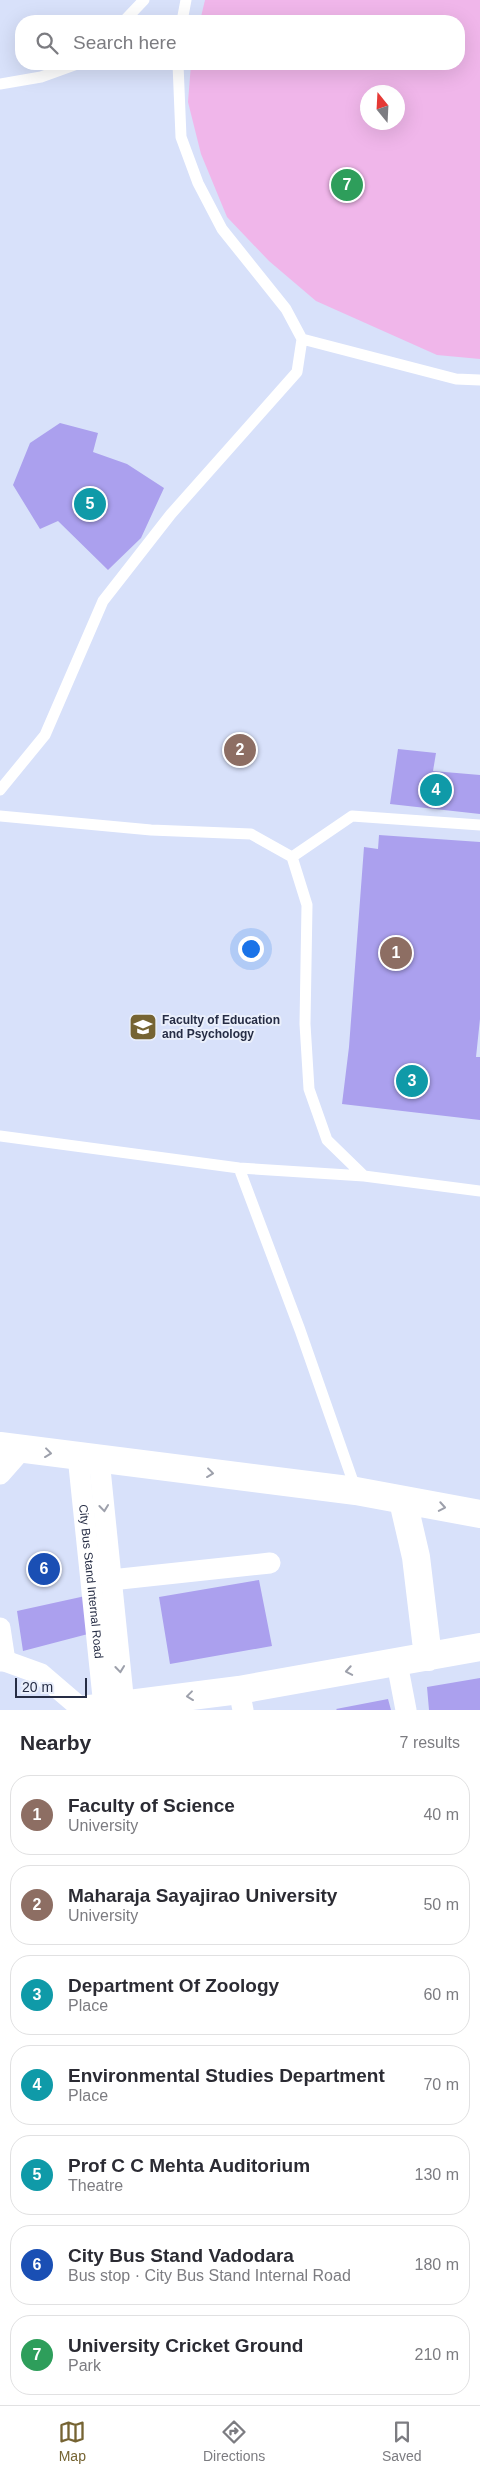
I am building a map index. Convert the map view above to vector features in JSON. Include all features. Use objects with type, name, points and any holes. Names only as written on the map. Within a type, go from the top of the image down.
[{"type":"main road","points":[[11,1448],[356,1491],[480,1514]]},
{"type":"main road","points":[[403,1501],[416,1557],[428,1657]]},
{"type":"main road","points":[[98,1708],[241,1700],[397,1663],[480,1647]]},
{"type":"street","points":[[0,1474],[11,1448]]},
{"type":"street","name":"City Bus Stand Internal Road","points":[[88,1458],[111,1580],[98,1708]]},
{"type":"street","name":"City Bus Stand Internal Road","points":[[88,1458],[98,1708]]},
{"type":"street","points":[[111,1580],[270,1563]]},
{"type":"street","points":[[0,1628],[2,1661],[42,1674],[98,1708]]},
{"type":"street","points":[[397,1663],[406,1710]]},
{"type":"lane","points":[[130,15],[144,0]]},
{"type":"lane","points":[[183,15],[186,0]]},
{"type":"lane","points":[[0,84],[41,77],[60,70]]},
{"type":"lane","points":[[0,790],[45,735],[103,601],[171,514],[297,372],[302,339],[286,309],[222,229],[198,183],[181,137],[178,70]]},
{"type":"lane","points":[[302,339],[456,379],[480,380]]},
{"type":"lane","points":[[0,816],[151,830],[251,834],[292,857],[307,905],[305,1024],[308,1089],[327,1140],[364,1176]]},
{"type":"lane","points":[[292,857],[352,816],[480,825]]},
{"type":"lane","points":[[0,1136],[239,1168],[364,1176],[480,1191]]},
{"type":"lane","points":[[239,1168],[300,1330],[356,1491]]},
{"type":"shaded area","points":[[205,0],[480,0],[480,359],[437,355],[316,301],[269,261],[227,217],[201,154],[188,102],[191,70],[465,70],[465,15],[201,15]]},
{"type":"building","points":[[60,423],[98,433],[93,452],[127,464],[164,488],[141,538],[108,570],[58,521],[40,529],[13,485],[30,443]]},
{"type":"building","points":[[398,749],[436,753],[433,771],[480,775],[480,814],[390,804]]},
{"type":"building","points":[[379,835],[480,842],[480,1019],[476,1057],[480,1057],[480,1120],[342,1104],[349,1047],[364,847],[378,849]]},
{"type":"building","points":[[259,1580],[272,1646],[170,1664],[159,1597]]},
{"type":"building","points":[[99,1593],[107,1629],[23,1651],[17,1611]]},
{"type":"building","points":[[480,1678],[480,1710],[429,1710],[427,1687]]},
{"type":"building","points":[[388,1699],[391,1710],[336,1709]]},
{"type":"place","name":"University Cricket Ground","points":[[347,185]]},
{"type":"place","name":"Prof C C Mehta Auditorium","points":[[90,504]]},
{"type":"place","name":"Maharaja Sayajirao University","points":[[240,750]]},
{"type":"place","name":"Environmental Studies Department","points":[[436,790]]},
{"type":"place","name":"Faculty of Science","points":[[396,953]]},
{"type":"place","name":"Faculty of Education and Psychology","points":[[143,1027]]},
{"type":"place","name":"Department Of Zoology","points":[[412,1081]]},
{"type":"place","name":"City Bus Stand Vadodara","points":[[44,1569]]}]
